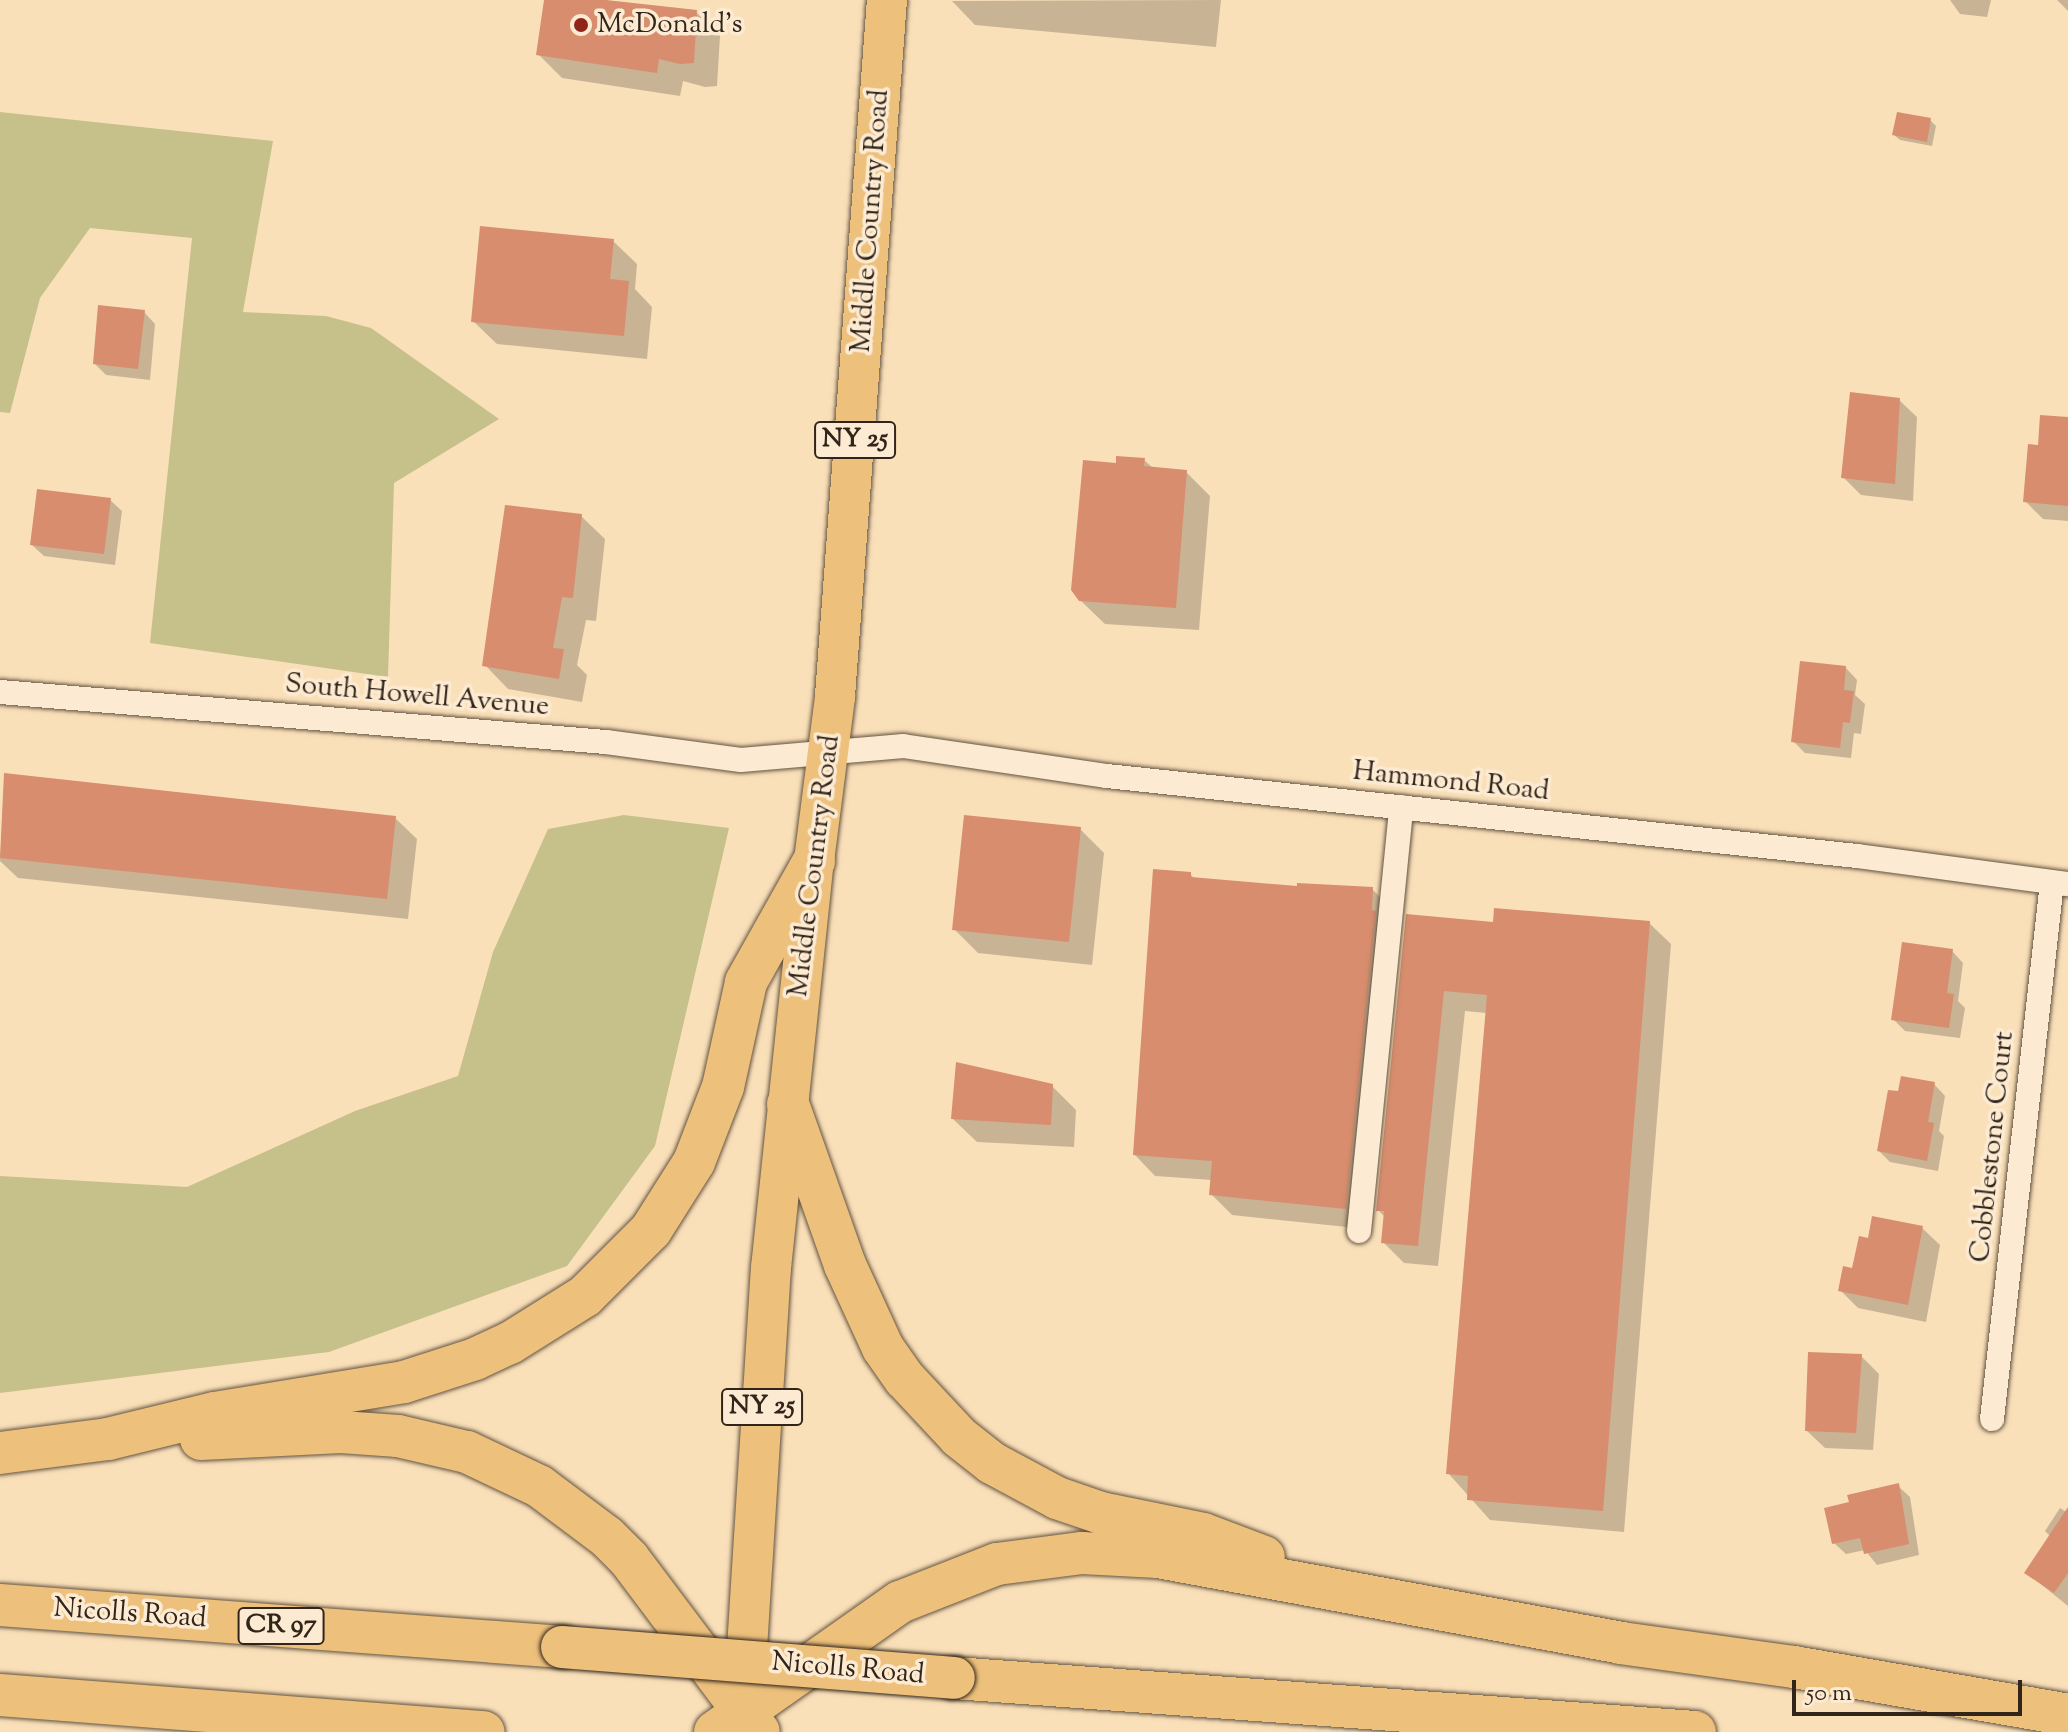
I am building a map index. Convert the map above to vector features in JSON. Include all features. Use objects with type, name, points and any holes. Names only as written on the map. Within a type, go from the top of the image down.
[{"type":"highway","points":[[0,1453],[108,1439],[215,1413],[404,1382],[510,1343],[585,1296],[651,1230],[694,1162],[723,1087],[746,982],[814,861]]},
{"type":"highway","points":[[788,1104],[853,1285],[883,1348],[905,1379],[959,1437],[992,1463],[1057,1498],[1115,1516],[1203,1534],[1370,1596]]},
{"type":"highway","points":[[108,1439],[220,1439],[341,1432],[432,1442],[500,1466],[539,1486],[607,1537],[650,1584],[740,1727],[900,1602],[997,1564],[1068,1554],[1121,1553],[1621,1643],[1794,1667],[2068,1715]]},
{"type":"highway","name":"Nicolls Road","points":[[0,1605],[1695,1732]]},
{"type":"highway","points":[[0,1695],[484,1732]]},
{"type":"main road","name":"Middle Country Road","points":[[740,1727],[771,1268],[844,591],[887,0]]},
{"type":"street","name":"South Howell Avenue","points":[[0,692],[591,741],[741,760],[828,755]]},
{"type":"street","name":"Hammond Road","points":[[828,755],[903,746],[1107,776],[1857,856],[2060,883]]},
{"type":"street","points":[[1359,1231],[1401,807]]},
{"type":"street","name":"Cobblestone Court","points":[[1992,1419],[2060,883]]},
{"type":"shaded area","points":[[0,112],[273,141],[243,312],[326,316],[371,328],[499,419],[394,483],[388,677],[150,643],[192,238],[90,228],[40,298],[10,413],[0,412]]},
{"type":"shaded area","points":[[624,815],[729,828],[655,1146],[567,1266],[329,1352],[0,1393],[0,1176],[187,1187],[355,1111],[458,1076],[493,952],[548,829]]},
{"type":"building","points":[[544,0],[606,0],[697,10],[694,63],[680,64],[659,59],[657,73],[536,55]]},
{"type":"building","points":[[1897,112],[1931,118],[1927,142],[1892,135]]},
{"type":"building","points":[[480,226],[614,239],[610,279],[629,281],[624,336],[471,322]]},
{"type":"building","points":[[98,305],[145,310],[138,369],[93,364]]},
{"type":"building","points":[[1850,392],[1900,398],[1895,484],[1841,478]]},
{"type":"building","points":[[2040,415],[2068,417],[2068,506],[2023,502],[2028,444],[2038,445]]},
{"type":"building","points":[[1116,456],[1145,458],[1144,466],[1187,470],[1176,608],[1079,601],[1071,590],[1083,460],[1116,463]]},
{"type":"building","points":[[37,489],[111,498],[104,554],[30,545]]},
{"type":"building","points":[[505,505],[582,514],[573,598],[562,597],[553,648],[564,649],[559,679],[482,666]]},
{"type":"building","points":[[1800,661],[1846,666],[1844,690],[1854,691],[1850,723],[1843,722],[1840,748],[1791,742]]},
{"type":"building","points":[[4,773],[396,816],[387,899],[0,858]]},
{"type":"building","points":[[964,815],[1081,827],[1069,942],[952,930]]},
{"type":"building","points":[[1153,869],[1191,872],[1191,877],[1297,886],[1297,883],[1373,887],[1372,910],[1376,911],[1346,1209],[1209,1195],[1212,1161],[1133,1155]]},
{"type":"building","points":[[1494,908],[1650,921],[1603,1511],[1467,1500],[1468,1476],[1446,1474],[1487,995],[1444,991],[1418,1246],[1381,1243],[1384,1211],[1376,1211],[1406,914],[1493,922]]},
{"type":"building","points":[[1902,942],[1953,949],[1947,993],[1954,994],[1949,1028],[1891,1020]]},
{"type":"building","points":[[956,1062],[1053,1084],[1051,1125],[951,1119]]},
{"type":"building","points":[[1901,1076],[1935,1082],[1928,1122],[1934,1123],[1927,1161],[1877,1151],[1888,1090],[1898,1091]]},
{"type":"building","points":[[1872,1216],[1923,1226],[1908,1305],[1838,1291],[1843,1266],[1852,1268],[1859,1236],[1868,1238]]},
{"type":"building","points":[[1808,1352],[1862,1354],[1856,1433],[1805,1431]]},
{"type":"building","points":[[1899,1483],[1909,1544],[1864,1554],[1860,1538],[1832,1544],[1824,1508],[1849,1502],[1847,1495]]},
{"type":"building","points":[[2068,1507],[2068,1573],[2054,1593],[2024,1573]]},
{"type":"place","name":"McDonald's","points":[[581,25]]}]
